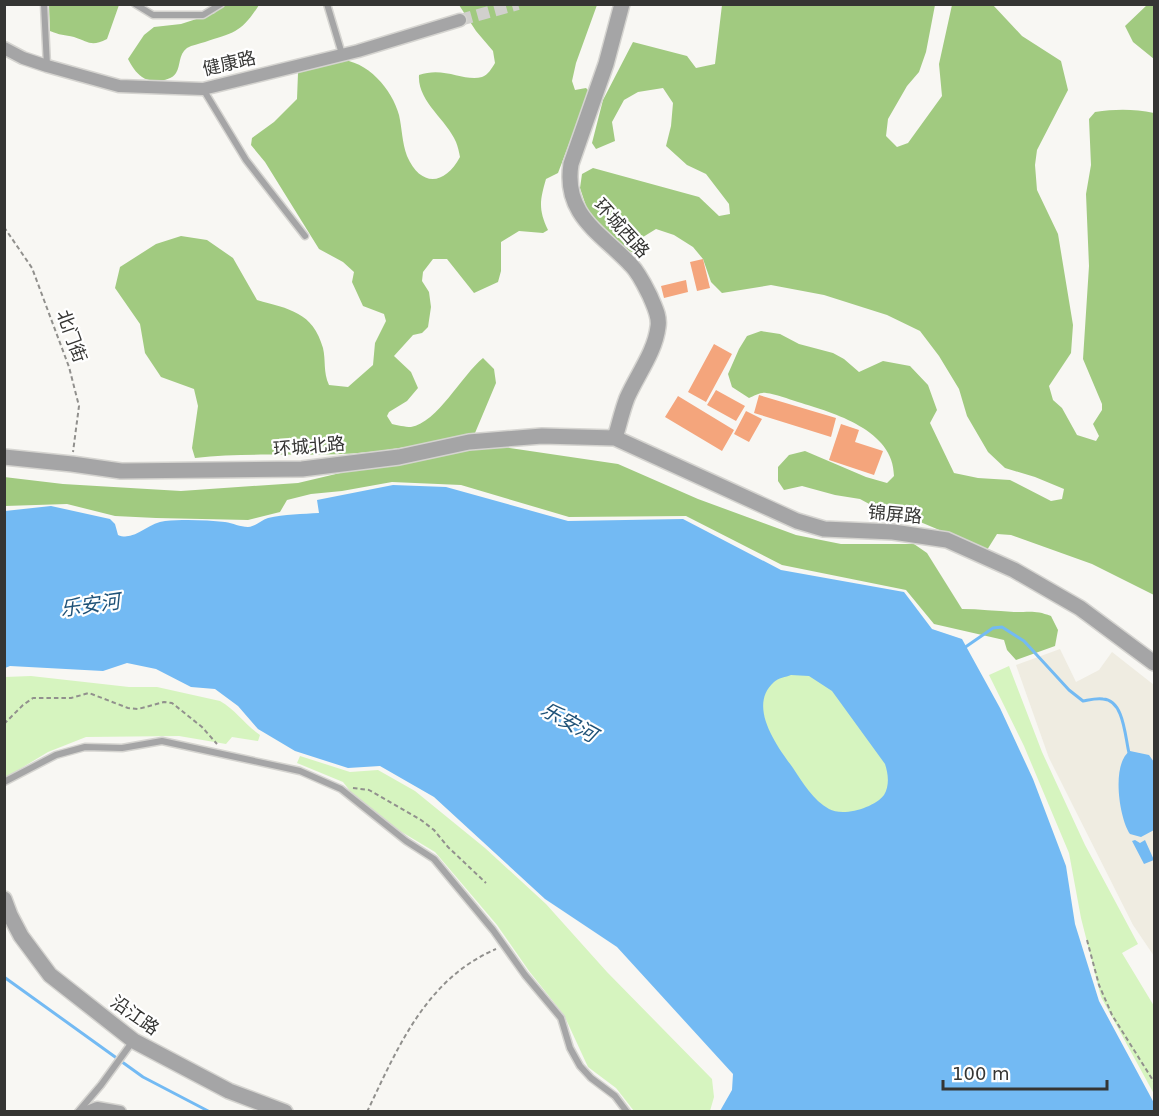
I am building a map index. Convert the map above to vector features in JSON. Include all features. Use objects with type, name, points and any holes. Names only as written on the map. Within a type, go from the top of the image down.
[{"type":"street","name":"环城西路","points":[[615,438],[627,398],[652,347],[659,326],[656,309],[633,266],[601,238],[582,217],[573,200],[569,180],[571,164],[606,64],[622,4]]},
{"type":"street","name":"健康路","points":[[4,48],[23,58],[47,66],[119,86],[203,89],[342,54],[460,20]]},
{"type":"street","name":"环城北路","points":[[4,458],[121,471],[302,469],[399,456],[470,442],[542,436],[615,438]]},
{"type":"street","name":"锦屏路","points":[[615,438],[797,521],[824,529],[893,532],[947,540],[1014,570],[1080,608],[1155,663]]},
{"type":"street","name":"沿江路","points":[[4,899],[21,936],[50,975],[134,1041],[229,1091],[285,1112]]},
{"type":"street","points":[[87,1112],[97,1108],[120,1112]]},
{"type":"lane","points":[[44,4],[47,66]]},
{"type":"lane","points":[[135,4],[153,15],[204,15],[221,4]]},
{"type":"lane","points":[[327,4],[342,54]]},
{"type":"lane","points":[[203,89],[246,160],[305,236]]},
{"type":"lane","points":[[4,782],[56,755],[85,747],[122,748],[162,741],[300,771],[341,789],[406,841],[434,859],[561,1018],[570,1048],[580,1066],[591,1078],[615,1096],[627,1112]]},
{"type":"lane","points":[[78,1112],[134,1041]]},
{"type":"path","name":"北门街","points":[[4,227],[32,268],[69,367],[79,406],[72,464]]},
{"type":"path","points":[[4,724],[33,698],[71,698],[89,693],[128,708],[164,702],[172,704],[202,728],[225,755]]},
{"type":"path","points":[[341,789],[354,787],[369,790],[421,820],[486,882]]},
{"type":"path","points":[[1087,940],[1099,984],[1112,1015],[1155,1082]]},
{"type":"path","points":[[367,1112],[394,1056],[426,1003],[438,988],[480,956],[504,946]]},
{"type":"shaded area","points":[[1060,649],[1076,682],[1099,670],[1112,652],[1154,685],[1154,956],[1133,925],[1049,758],[1016,665]]},
{"type":"green space","points":[[49,4],[119,5],[107,39],[93,43],[50,31]]},
{"type":"green space","points":[[218,5],[259,5],[247,21],[236,30],[187,48],[182,54],[178,70],[170,78],[160,81],[150,80],[142,77],[136,71],[128,59],[144,35],[154,27],[181,24],[215,13]]},
{"type":"green space","points":[[459,5],[597,5],[576,63],[572,81],[575,90],[586,88],[589,91],[558,173],[546,179],[542,193],[541,210],[548,230],[543,233],[519,231],[501,242],[501,271],[498,282],[474,293],[447,259],[433,259],[423,272],[422,281],[429,292],[431,307],[428,327],[422,333],[413,335],[394,356],[411,372],[418,388],[407,401],[389,412],[387,416],[392,424],[411,427],[421,424],[440,408],[483,358],[494,369],[496,383],[475,433],[405,447],[347,454],[238,455],[195,458],[192,448],[198,406],[194,389],[161,377],[145,353],[140,324],[115,288],[120,267],[156,244],[181,236],[207,240],[233,258],[257,300],[289,310],[306,319],[319,336],[329,385],[348,387],[373,365],[375,343],[386,321],[384,314],[363,306],[352,282],[354,272],[343,262],[319,249],[265,162],[251,145],[252,138],[274,122],[297,99],[298,73],[329,61],[344,60],[366,69],[390,94],[399,115],[407,156],[419,174],[433,179],[447,173],[460,157],[458,148],[452,134],[427,102],[419,75],[437,72],[468,78],[482,77],[495,63],[493,51]]},
{"type":"green space","points":[[722,5],[935,5],[926,52],[919,72],[907,86],[888,119],[886,136],[897,147],[908,143],[942,96],[939,64],[952,5],[993,5],[1022,36],[1061,61],[1068,90],[1037,150],[1035,165],[1037,190],[1058,234],[1073,325],[1071,353],[1049,386],[1053,400],[1062,408],[1077,435],[1096,441],[1099,436],[1093,424],[1102,410],[1102,404],[1083,359],[1089,266],[1086,194],[1091,165],[1089,119],[1095,112],[1103,111],[1132,110],[1154,113],[1154,595],[1092,564],[1011,535],[997,534],[987,550],[906,516],[884,512],[860,499],[802,486],[784,490],[778,481],[778,467],[789,455],[805,451],[866,477],[887,483],[894,476],[891,460],[884,447],[860,426],[828,412],[774,394],[762,393],[749,398],[732,387],[728,374],[739,349],[747,336],[761,331],[780,334],[799,344],[833,353],[859,372],[883,361],[910,366],[928,385],[937,410],[930,423],[954,473],[978,478],[1010,480],[1051,501],[1062,499],[1064,489],[1005,468],[988,452],[967,416],[959,389],[939,356],[920,331],[887,315],[824,295],[771,285],[722,293],[711,282],[703,259],[693,247],[674,235],[656,229],[643,237],[634,253],[619,247],[595,221],[587,209],[580,188],[582,174],[593,168],[699,197],[719,216],[730,214],[729,204],[706,174],[687,165],[666,146],[673,103],[663,88],[638,92],[624,100],[612,122],[615,141],[596,149],[592,143],[603,100],[633,42],[687,56],[696,68],[715,64]]},
{"type":"green space","points":[[1147,5],[1154,5],[1154,59],[1133,42],[1125,26]]},
{"type":"green space","points":[[496,446],[618,464],[698,499],[796,535],[841,544],[914,544],[927,553],[962,609],[1033,612],[1051,616],[1058,630],[1055,646],[1016,660],[1007,650],[1004,640],[934,624],[906,590],[782,565],[686,516],[569,517],[461,485],[392,482],[311,494],[287,500],[280,512],[248,520],[115,516],[67,504],[5,506],[4,477],[63,484],[181,491],[298,483],[357,469]]},
{"type":"green space","points":[[750,637],[987,697],[853,837],[766,750]]},
{"type":"green space","points":[[1009,666],[1042,752],[1085,845],[1138,944],[1122,953],[1154,1006],[1154,1094],[1101,997],[1081,918],[1069,853],[1024,746],[989,675]]},
{"type":"green space","points":[[31,676],[129,687],[157,687],[220,701],[260,735],[258,741],[232,737],[226,744],[179,736],[86,737],[48,752],[5,778],[5,677]]},
{"type":"green space","points":[[300,756],[350,772],[378,770],[415,791],[485,848],[546,904],[607,972],[712,1079],[714,1097],[710,1111],[634,1111],[616,1088],[588,1067],[564,1015],[529,971],[497,925],[435,852],[395,828],[350,791],[343,782],[297,763]]},
{"type":"water","name":"乐安河","points":[[393,485],[446,487],[568,521],[683,519],[781,570],[904,592],[932,629],[962,639],[1000,708],[1033,779],[1066,866],[1075,924],[1099,1001],[1154,1103],[1154,1111],[720,1111],[732,1090],[733,1074],[617,947],[545,899],[434,797],[380,766],[348,768],[295,751],[258,729],[238,706],[215,689],[191,687],[156,669],[127,663],[103,671],[10,666],[5,668],[5,511],[51,506],[110,519],[115,524],[118,535],[130,536],[159,522],[172,520],[211,521],[245,527],[274,517],[319,513],[317,500]],"holes":[[[791,675],[809,676],[832,691],[885,764],[888,779],[886,791],[873,804],[850,812],[835,811],[823,805],[813,796],[779,749],[767,726],[763,702],[766,692],[774,682]]]},
{"type":"water","points":[[1130,751],[1149,755],[1154,762],[1154,830],[1141,837],[1130,834],[1120,804],[1120,767],[1124,757]]},
{"type":"water","points":[[1145,840],[1154,860],[1144,864],[1132,841],[1140,843]]},
{"type":"building","points":[[703,259],[710,288],[697,291],[690,262]]},
{"type":"building","points":[[686,280],[688,292],[664,298],[661,286]]},
{"type":"building","points":[[714,344],[732,354],[706,402],[688,392]]},
{"type":"building","points":[[716,390],[745,406],[736,421],[707,405]]},
{"type":"building","points":[[759,395],[836,418],[831,437],[754,413]]},
{"type":"building","points":[[678,396],[734,430],[722,451],[665,417]]},
{"type":"building","points":[[746,411],[762,419],[749,442],[734,434]]},
{"type":"building","points":[[841,424],[859,430],[855,442],[883,451],[874,475],[829,460]]},
{"type":"waterway","points":[[964,648],[993,628],[1002,627],[1024,641],[1069,690],[1083,701],[1095,699],[1110,701],[1122,720],[1129,753]]},
{"type":"waterway","points":[[4,977],[143,1077],[210,1112]]},
{"type":"tunnel","points":[[460,20],[518,4]]}]
